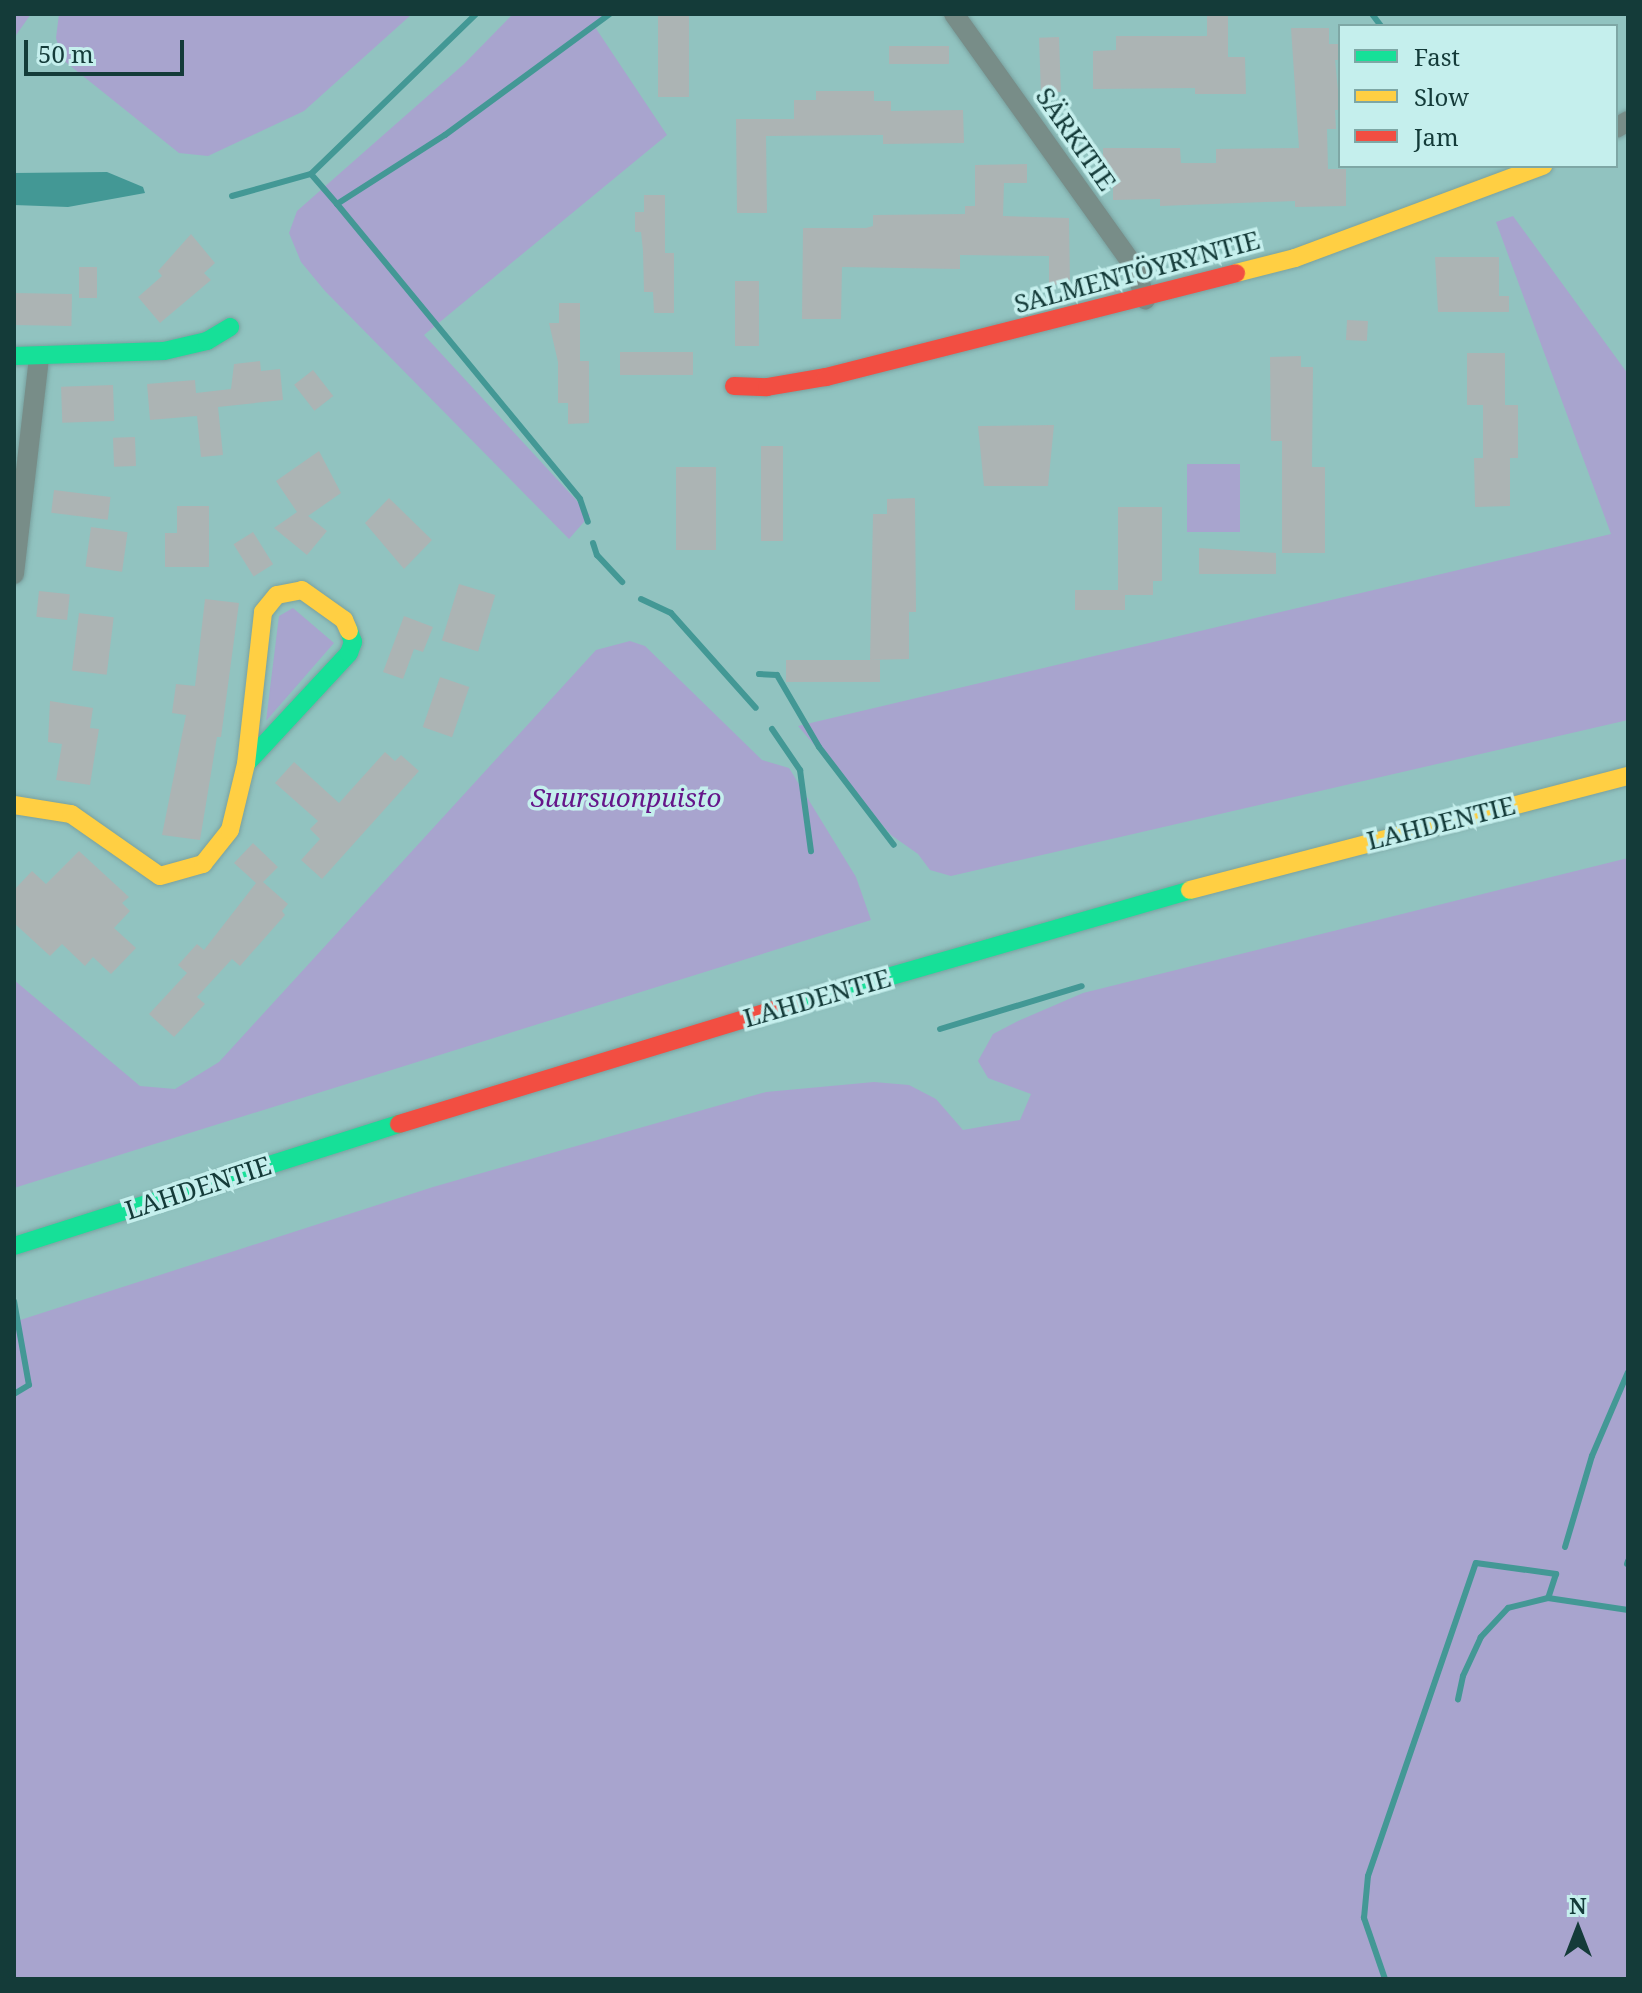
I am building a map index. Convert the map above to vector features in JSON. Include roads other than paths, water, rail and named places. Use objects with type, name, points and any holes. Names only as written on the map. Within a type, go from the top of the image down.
[{"type":"main road","name":"SALMENTÖYRYNTIE","points":[[734,386],[767,387],[826,377],[1145,299],[1309,253],[1538,168]]},
{"type":"main road","points":[[14,356],[164,351],[207,341],[230,327]]},
{"type":"main road","points":[[14,805],[71,814],[146,871],[175,875],[190,872],[220,848],[246,764],[263,612],[277,595],[302,590],[344,620],[353,642],[349,653],[246,764]]},
{"type":"main road","name":"LAHDENTIE","points":[[14,1246],[594,1063],[1094,915],[1628,776]]},
{"type":"street","name":"SÄRKITIE","points":[[954,14],[1135,268],[1145,299]]},
{"type":"street","points":[[14,574],[39,357]]},
{"type":"water","points":[[107,172],[143,187],[145,193],[68,207],[14,205],[14,173]]},
{"type":"waterway","points":[[232,196],[311,174],[476,14]]},
{"type":"waterway","points":[[311,174],[337,204],[445,135],[610,14]]},
{"type":"waterway","points":[[1372,14],[1380,24]]},
{"type":"waterway","points":[[337,204],[580,499],[588,522]]},
{"type":"waterway","points":[[593,543],[597,555],[622,582]]},
{"type":"waterway","points":[[641,599],[671,613],[756,708]]},
{"type":"waterway","points":[[759,674],[777,675],[819,747],[894,845]]},
{"type":"waterway","points":[[772,729],[800,770],[811,851]]},
{"type":"waterway","points":[[940,1029],[1082,986]]},
{"type":"waterway","points":[[14,1301],[29,1385],[14,1394]]},
{"type":"waterway","points":[[1565,1547],[1592,1456],[1628,1372]]},
{"type":"waterway","points":[[1385,1979],[1364,1918],[1368,1876],[1476,1563],[1556,1574],[1548,1598],[1508,1608],[1481,1637],[1463,1676],[1458,1699]]},
{"type":"waterway","points":[[1548,1598],[1628,1610]]},
{"type":"park label","name":"Suursuonpuisto","points":[[626,798]]}]
